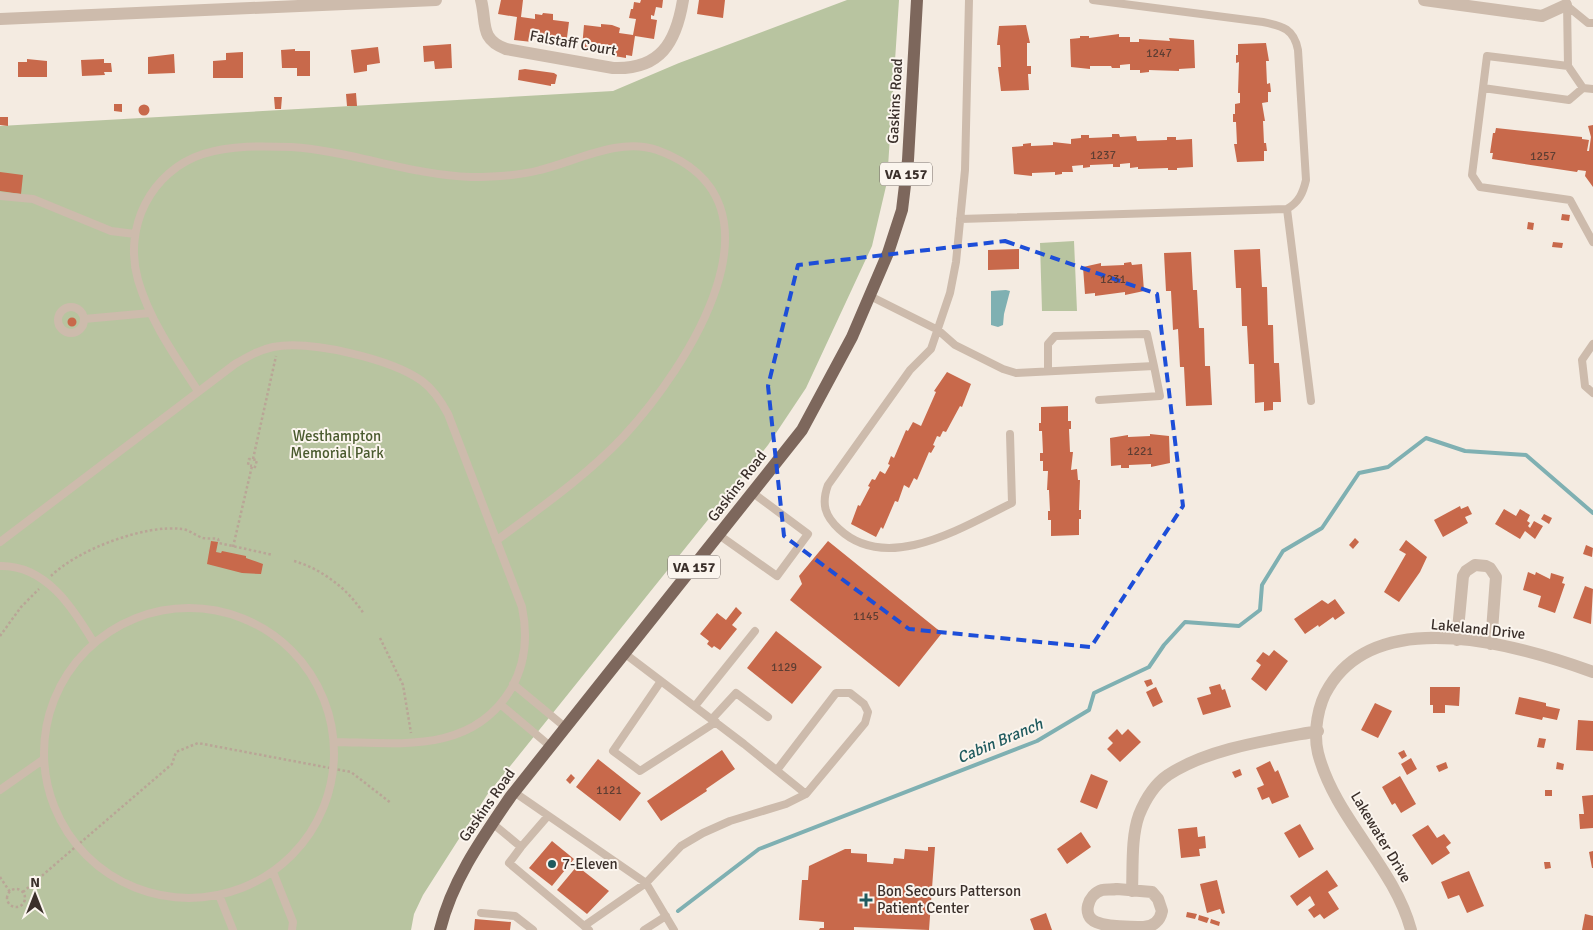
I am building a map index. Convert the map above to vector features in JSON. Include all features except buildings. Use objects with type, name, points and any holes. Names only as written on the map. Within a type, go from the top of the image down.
[{"type":"main road","name":"Gaskins Road","points":[[440,930],[445,911],[462,872],[492,823],[550,746],[753,493],[807,422],[852,337],[888,253],[902,210],[908,160],[917,0]]},
{"type":"street","points":[[0,19],[204,5],[436,0]]},
{"type":"street","name":"Falstaff Court","points":[[481,0],[486,34],[494,44],[506,49],[613,68],[629,68],[644,65],[664,51],[672,40],[683,0]]},
{"type":"street","points":[[1424,0],[1542,16],[1568,2]]},
{"type":"street","points":[[1457,640],[1463,576],[1470,567],[1480,564],[1490,568],[1496,577],[1491,644]]},
{"type":"street","name":"Lakeland Drive","points":[[1318,731],[1318,716],[1324,694],[1335,677],[1348,664],[1371,648],[1394,642],[1440,639],[1491,644],[1531,651],[1593,672]]},
{"type":"street","points":[[1132,891],[1138,817],[1147,797],[1167,776],[1193,762],[1256,742],[1318,731]]},
{"type":"street","name":"Lakewater Drive","points":[[1318,731],[1318,752],[1330,781],[1353,827],[1407,912],[1411,930]]},
{"type":"street","points":[[1101,890],[1132,891],[1152,892],[1158,899],[1161,915],[1154,925],[1142,927],[1105,925],[1095,922],[1088,916],[1088,903],[1092,896],[1101,890]]},
{"type":"lane","points":[[969,0],[965,170],[950,293],[932,349],[910,370],[828,485],[824,501],[828,517],[847,537],[874,547],[906,547],[934,539],[1012,503],[1010,434]]},
{"type":"lane","points":[[960,219],[1287,208],[1294,204],[1303,193],[1306,180],[1298,50],[1292,32],[1263,22],[1093,0]]},
{"type":"lane","points":[[1568,2],[1588,23],[1593,23]]},
{"type":"lane","points":[[1568,2],[1568,66],[1583,88]]},
{"type":"lane","points":[[1568,66],[1488,56],[1472,175],[1480,187],[1570,200],[1593,242]]},
{"type":"lane","points":[[1483,88],[1569,100],[1583,88],[1593,89]]},
{"type":"lane","points":[[198,391],[170,348],[150,312],[136,272],[135,234],[142,208],[155,187],[180,164],[205,154],[240,148],[290,147],[323,151],[449,176],[484,177],[538,171],[624,147],[655,150],[684,163],[708,186],[721,210],[726,240],[724,268],[700,325],[668,382],[624,436],[589,469],[496,541]]},
{"type":"lane","points":[[0,196],[32,199],[112,231],[135,234]]},
{"type":"lane","points":[[1287,208],[1311,401]]},
{"type":"lane","points":[[870,296],[938,330],[955,344],[1003,368],[1016,372],[1154,366]]},
{"type":"lane","points":[[84,319],[150,312]]},
{"type":"lane","points":[[1048,371],[1048,344],[1055,336],[1147,334],[1160,396],[1099,400]]},
{"type":"lane","points":[[1593,344],[1582,360],[1585,386],[1593,392]]},
{"type":"lane","points":[[0,542],[198,391],[247,356],[278,347],[301,347],[351,354],[387,365],[422,381],[438,397],[448,414],[522,607],[526,626],[522,663],[513,684],[500,704],[481,722],[463,733],[442,739],[411,743],[335,742]]},
{"type":"lane","points":[[719,535],[777,576],[808,534],[753,493]]},
{"type":"lane","points":[[0,566],[21,568],[32,572],[46,582],[76,614],[94,643]]},
{"type":"lane","points":[[193,608],[219,611],[245,619],[276,636],[302,661],[316,683],[328,707],[335,742],[334,769],[325,805],[316,824],[304,842],[273,872],[247,886],[219,895],[184,898],[167,897],[142,891],[118,880],[96,865],[77,846],[63,826],[52,802],[45,777],[44,734],[53,700],[70,669],[94,643],[124,623],[157,611],[193,608]]},
{"type":"lane","points":[[695,706],[755,630]]},
{"type":"lane","points":[[624,653],[695,706],[806,794]]},
{"type":"lane","points":[[661,681],[613,751],[640,771],[714,721],[736,692],[768,717]]},
{"type":"lane","points":[[513,684],[565,727]]},
{"type":"lane","points":[[548,817],[521,846],[509,863],[587,928],[646,883],[681,846],[703,833],[786,804],[806,794],[865,723],[868,712],[864,704],[850,693],[836,693],[777,770]]},
{"type":"lane","points":[[500,704],[550,746]]},
{"type":"lane","points":[[0,790],[44,759]]},
{"type":"lane","points":[[514,792],[646,883],[674,930]]},
{"type":"lane","points":[[492,823],[521,846]]},
{"type":"lane","points":[[273,872],[293,922],[292,930]]},
{"type":"lane","points":[[219,895],[233,930]]},
{"type":"lane","points":[[481,912],[515,916],[533,930]]},
{"type":"lane","points":[[644,930],[666,916]]},
{"type":"path","points":[[233,546],[252,466],[248,465],[250,459],[253,459],[278,347]]},
{"type":"path","points":[[0,636],[21,607],[66,563],[114,540],[144,532],[184,529],[204,538],[218,539],[219,543],[273,555]]},
{"type":"path","points":[[294,560],[325,574],[364,614]]},
{"type":"path","points":[[380,638],[396,668],[406,695],[411,743]]},
{"type":"path","points":[[23,892],[172,764],[176,752],[198,743],[350,772],[391,804]]},
{"type":"path","points":[[0,877],[10,892]]},
{"type":"path","points":[[10,892],[18,890],[23,892]]},
{"type":"path","points":[[10,892],[7,900],[15,908],[23,904],[25,898],[23,892]]},
{"type":"highlighted area","points":[[1005,241],[1157,294],[1183,506],[1091,647],[909,629],[784,536],[768,386],[798,265]]},
{"type":"green space","name":"Westhampton Memorial Park","points":[[847,0],[899,0],[887,182],[872,246],[806,388],[768,445],[487,795],[423,895],[414,914],[411,930],[0,930],[0,126],[613,91],[679,63]]},
{"type":"green space","points":[[1074,241],[1077,311],[1042,311],[1040,243]]},
{"type":"water","points":[[991,291],[1010,291],[1003,325],[998,327],[991,325]]},
{"type":"waterway","name":"Cabin Branch","points":[[678,911],[759,849],[1037,741],[1089,710],[1094,693],[1149,667],[1164,645],[1185,622],[1239,626],[1260,610],[1262,585],[1283,551],[1322,528],[1359,473],[1388,467],[1426,438],[1465,451],[1526,455],[1593,513]]},
{"type":"place","name":"7-Eleven","points":[[552,864]]},
{"type":"place","name":"Bon Secours Patterson Patient Center","points":[[866,900]]}]
